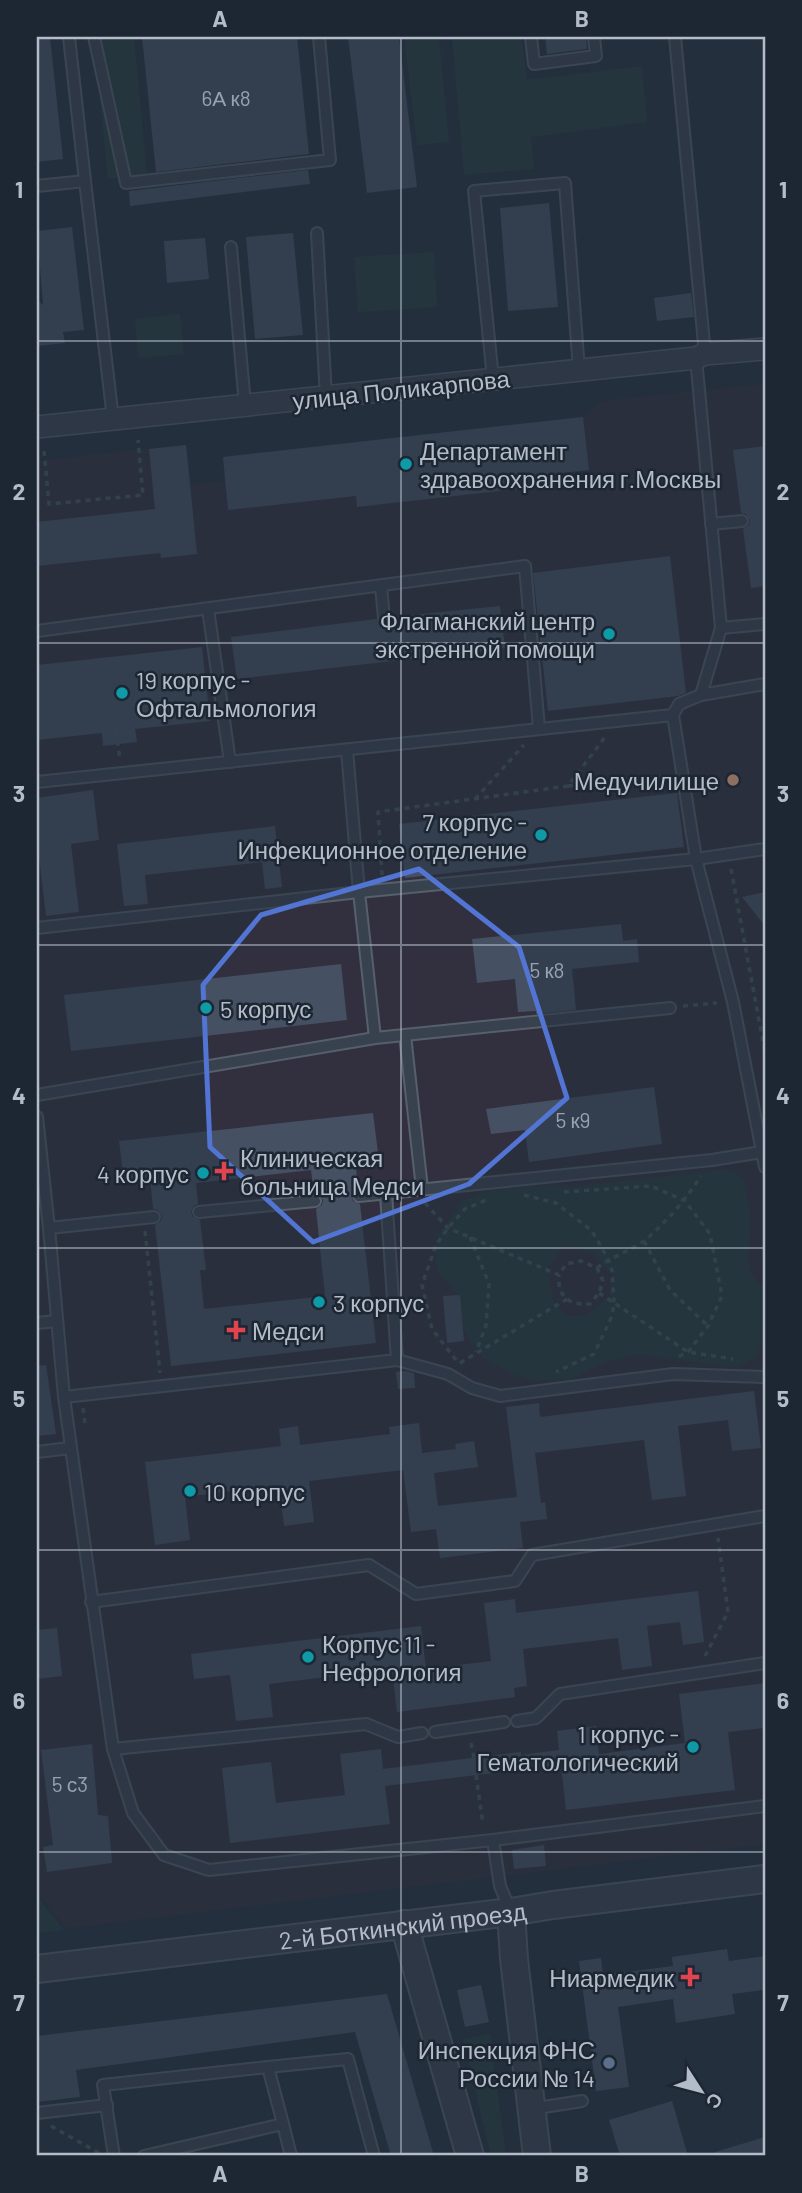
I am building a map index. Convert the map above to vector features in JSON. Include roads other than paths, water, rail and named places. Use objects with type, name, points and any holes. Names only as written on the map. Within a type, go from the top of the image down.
[{"type":"street","name":"улица Поликарпова","points":[[37,427],[765,349]]},
{"type":"street","name":"2-й Боткинский проезд","points":[[37,1969],[765,1879]]},
{"type":"street","points":[[511,1912],[537,2156]]},
{"type":"street","points":[[404,1924],[470,2156]]},
{"type":"lane","points":[[69,37],[113,419]]},
{"type":"lane","points":[[94,37],[125,183],[330,160],[319,37]]},
{"type":"lane","points":[[531,37],[534,64],[596,56],[594,37]]},
{"type":"lane","points":[[675,37],[721,628],[701,695]]},
{"type":"lane","points":[[37,186],[85,181]]},
{"type":"lane","points":[[493,379],[474,191],[565,183],[579,370]]},
{"type":"lane","points":[[317,233],[326,397]]},
{"type":"lane","points":[[230,247],[245,405]]},
{"type":"lane","points":[[711,524],[742,520]]},
{"type":"lane","points":[[37,631],[525,566],[539,728]]},
{"type":"lane","points":[[381,586],[384,618]]},
{"type":"lane","points":[[208,609],[230,762]]},
{"type":"lane","points":[[721,628],[765,624]]},
{"type":"lane","points":[[765,684],[701,695],[679,704],[673,715],[696,859],[733,1002],[765,1167]]},
{"type":"lane","points":[[37,782],[673,715]]},
{"type":"lane","points":[[346,750],[375,1038]]},
{"type":"lane","points":[[37,928],[359,892],[696,859],[765,849]]},
{"type":"lane","points":[[37,1095],[375,1038],[670,1008]]},
{"type":"lane","points":[[405,1035],[416,1189]]},
{"type":"lane","points":[[37,1117],[70,1448],[113,1749],[133,1813],[164,1854],[209,1870],[493,1840],[765,1806]]},
{"type":"lane","points":[[359,1196],[712,1160],[762,1152]]},
{"type":"lane","points":[[386,1194],[397,1360]]},
{"type":"lane","points":[[199,1212],[315,1201]]},
{"type":"lane","points":[[49,1228],[149,1218]]},
{"type":"lane","points":[[37,1323],[57,1321]]},
{"type":"lane","points":[[64,1397],[397,1360],[448,1374],[471,1388],[500,1396],[673,1374],[765,1377]]},
{"type":"lane","points":[[37,1452],[70,1448]]},
{"type":"lane","points":[[91,1602],[369,1565],[416,1594],[515,1581],[532,1555],[765,1516]]},
{"type":"lane","points":[[517,1721],[536,1718],[560,1694],[765,1664]]},
{"type":"lane","points":[[435,1732],[504,1722]]},
{"type":"lane","points":[[113,1749],[366,1724],[398,1737],[422,1733]]},
{"type":"lane","points":[[493,1840],[500,1885],[511,1912]]},
{"type":"lane","points":[[114,2156],[103,2085],[348,2059],[374,2156]]},
{"type":"lane","points":[[268,2067],[291,2156]]},
{"type":"lane","points":[[531,2109],[582,2101]]},
{"type":"lane","points":[[37,2113],[107,2105]]},
{"type":"lane","points":[[144,2156],[283,2124]]},
{"type":"place","name":"Департамент здравоохранения г.Москвы","points":[[406,464]]},
{"type":"place","name":"Флагманский центр экстренной помощи","points":[[609,634]]},
{"type":"place","name":"19 корпус - Офтальмология","points":[[122,693]]},
{"type":"place","name":"Медучилище","points":[[733,780]]},
{"type":"place","name":"7 корпус - Инфекционное отделение","points":[[541,835]]},
{"type":"place","name":"5 корпус","points":[[206,1008]]},
{"type":"place","name":"Клиническая больница Медси","points":[[224,1171]]},
{"type":"place","name":"4 корпус","points":[[203,1173]]},
{"type":"place","name":"3 корпус","points":[[319,1302]]},
{"type":"place","name":"Медси","points":[[236,1330]]},
{"type":"place","name":"10 корпус","points":[[190,1491]]},
{"type":"place","name":"Корпус 11 - Нефрология","points":[[308,1657]]},
{"type":"place","name":"1 корпус - Гематологический","points":[[693,1747]]},
{"type":"place","name":"Ниармедик","points":[[690,1977]]},
{"type":"place","name":"Инспекция ФНС России № 14","points":[[609,2063]]}]
